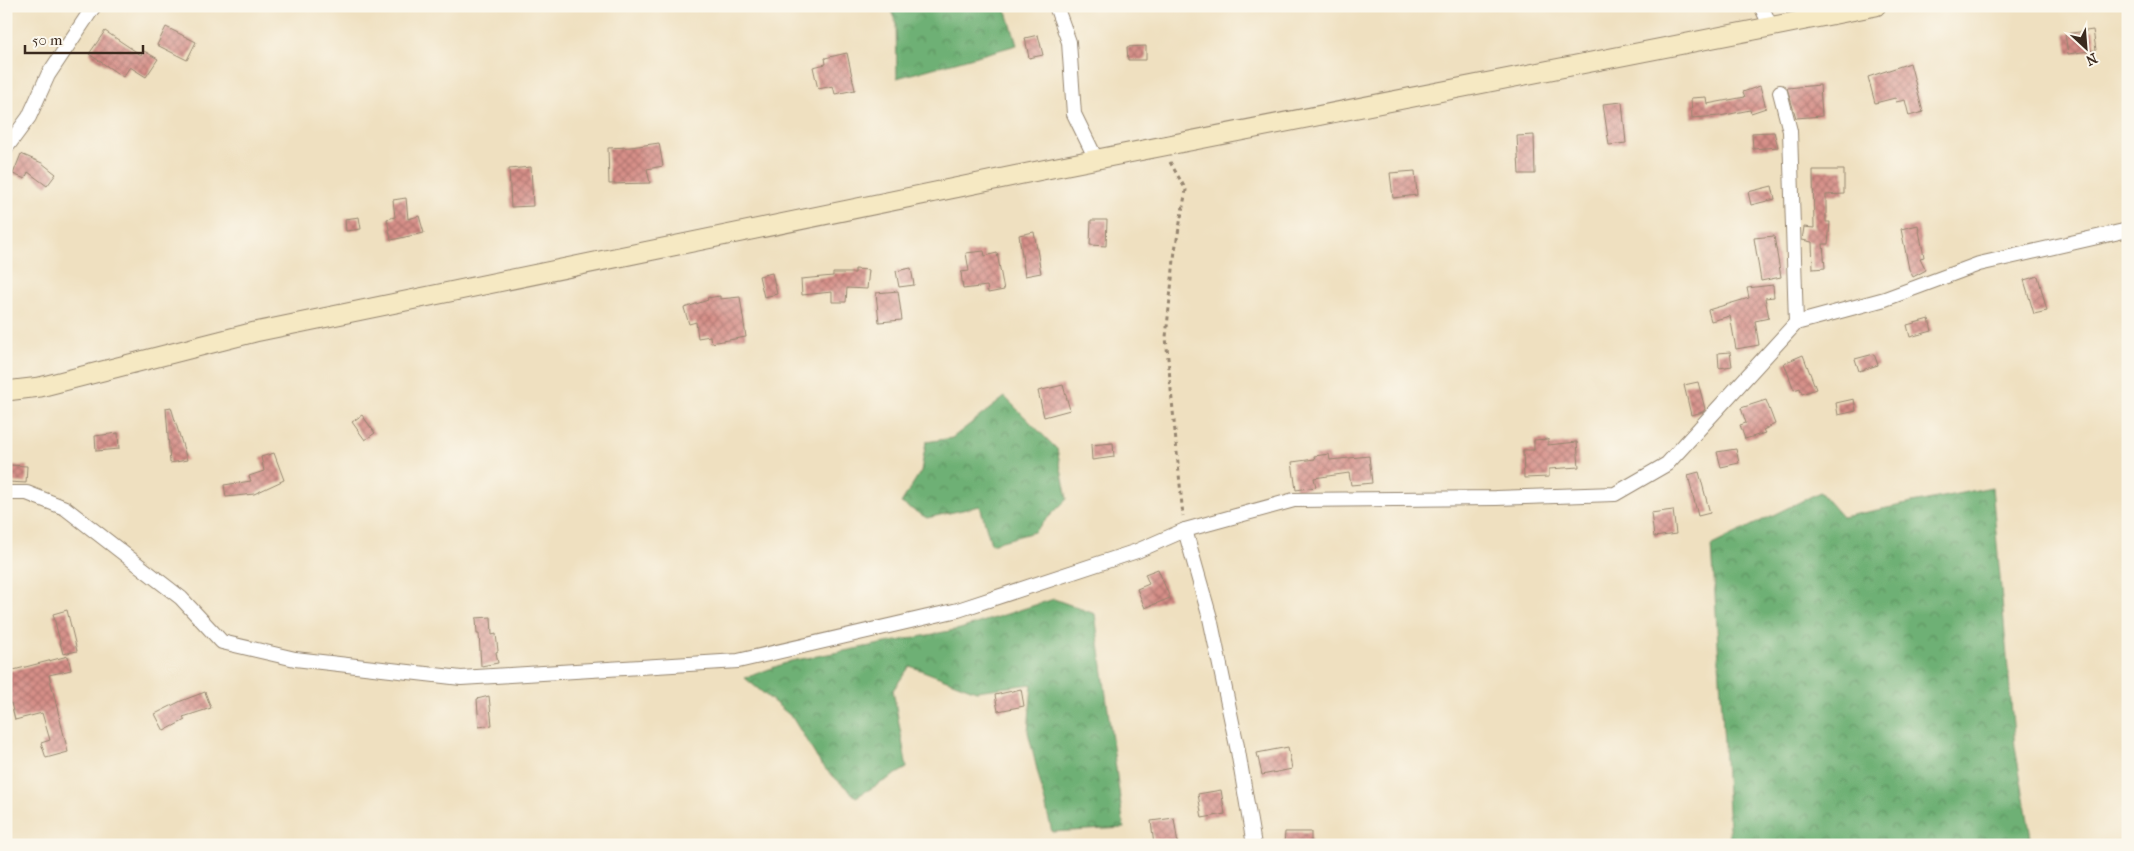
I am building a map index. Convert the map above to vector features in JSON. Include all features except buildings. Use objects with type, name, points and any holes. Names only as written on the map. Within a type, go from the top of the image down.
[{"type":"main road","points":[[6,392],[40,387],[255,332],[1096,159],[1876,6]]},
{"type":"street","points":[[6,148],[28,117],[48,75],[94,6]]},
{"type":"street","points":[[1056,6],[1069,42],[1074,114],[1096,159]]},
{"type":"street","points":[[1761,6],[1771,27]]},
{"type":"street","points":[[1780,92],[1790,131],[1796,323]]},
{"type":"street","points":[[6,493],[28,493],[65,508],[181,598],[222,642],[294,659],[461,678],[738,661],[958,610],[1137,551],[1184,530],[1294,500],[1496,498],[1615,494],[1668,464],[1796,323],[1884,299],[1979,264],[2128,230]]},
{"type":"street","points":[[1184,530],[1210,618],[1238,751],[1254,845]]},
{"type":"path","points":[[1161,147],[1186,190],[1175,250],[1166,337],[1184,530]]},
{"type":"green space","points":[[889,6],[1003,6],[1008,15],[1017,45],[897,78],[896,23]]},
{"type":"green space","points":[[1005,397],[1057,449],[1067,499],[1034,532],[991,544],[980,506],[927,518],[901,503],[921,471],[926,442],[952,438]]},
{"type":"green space","points":[[1992,487],[2015,747],[2032,843],[1730,844],[1712,545],[1820,492],[1842,517]]},
{"type":"green space","points":[[1054,599],[1095,614],[1124,828],[1052,832],[1028,732],[1032,684],[976,691],[910,666],[893,690],[907,768],[856,797],[822,766],[792,717],[745,678],[791,661],[960,629]]}]
